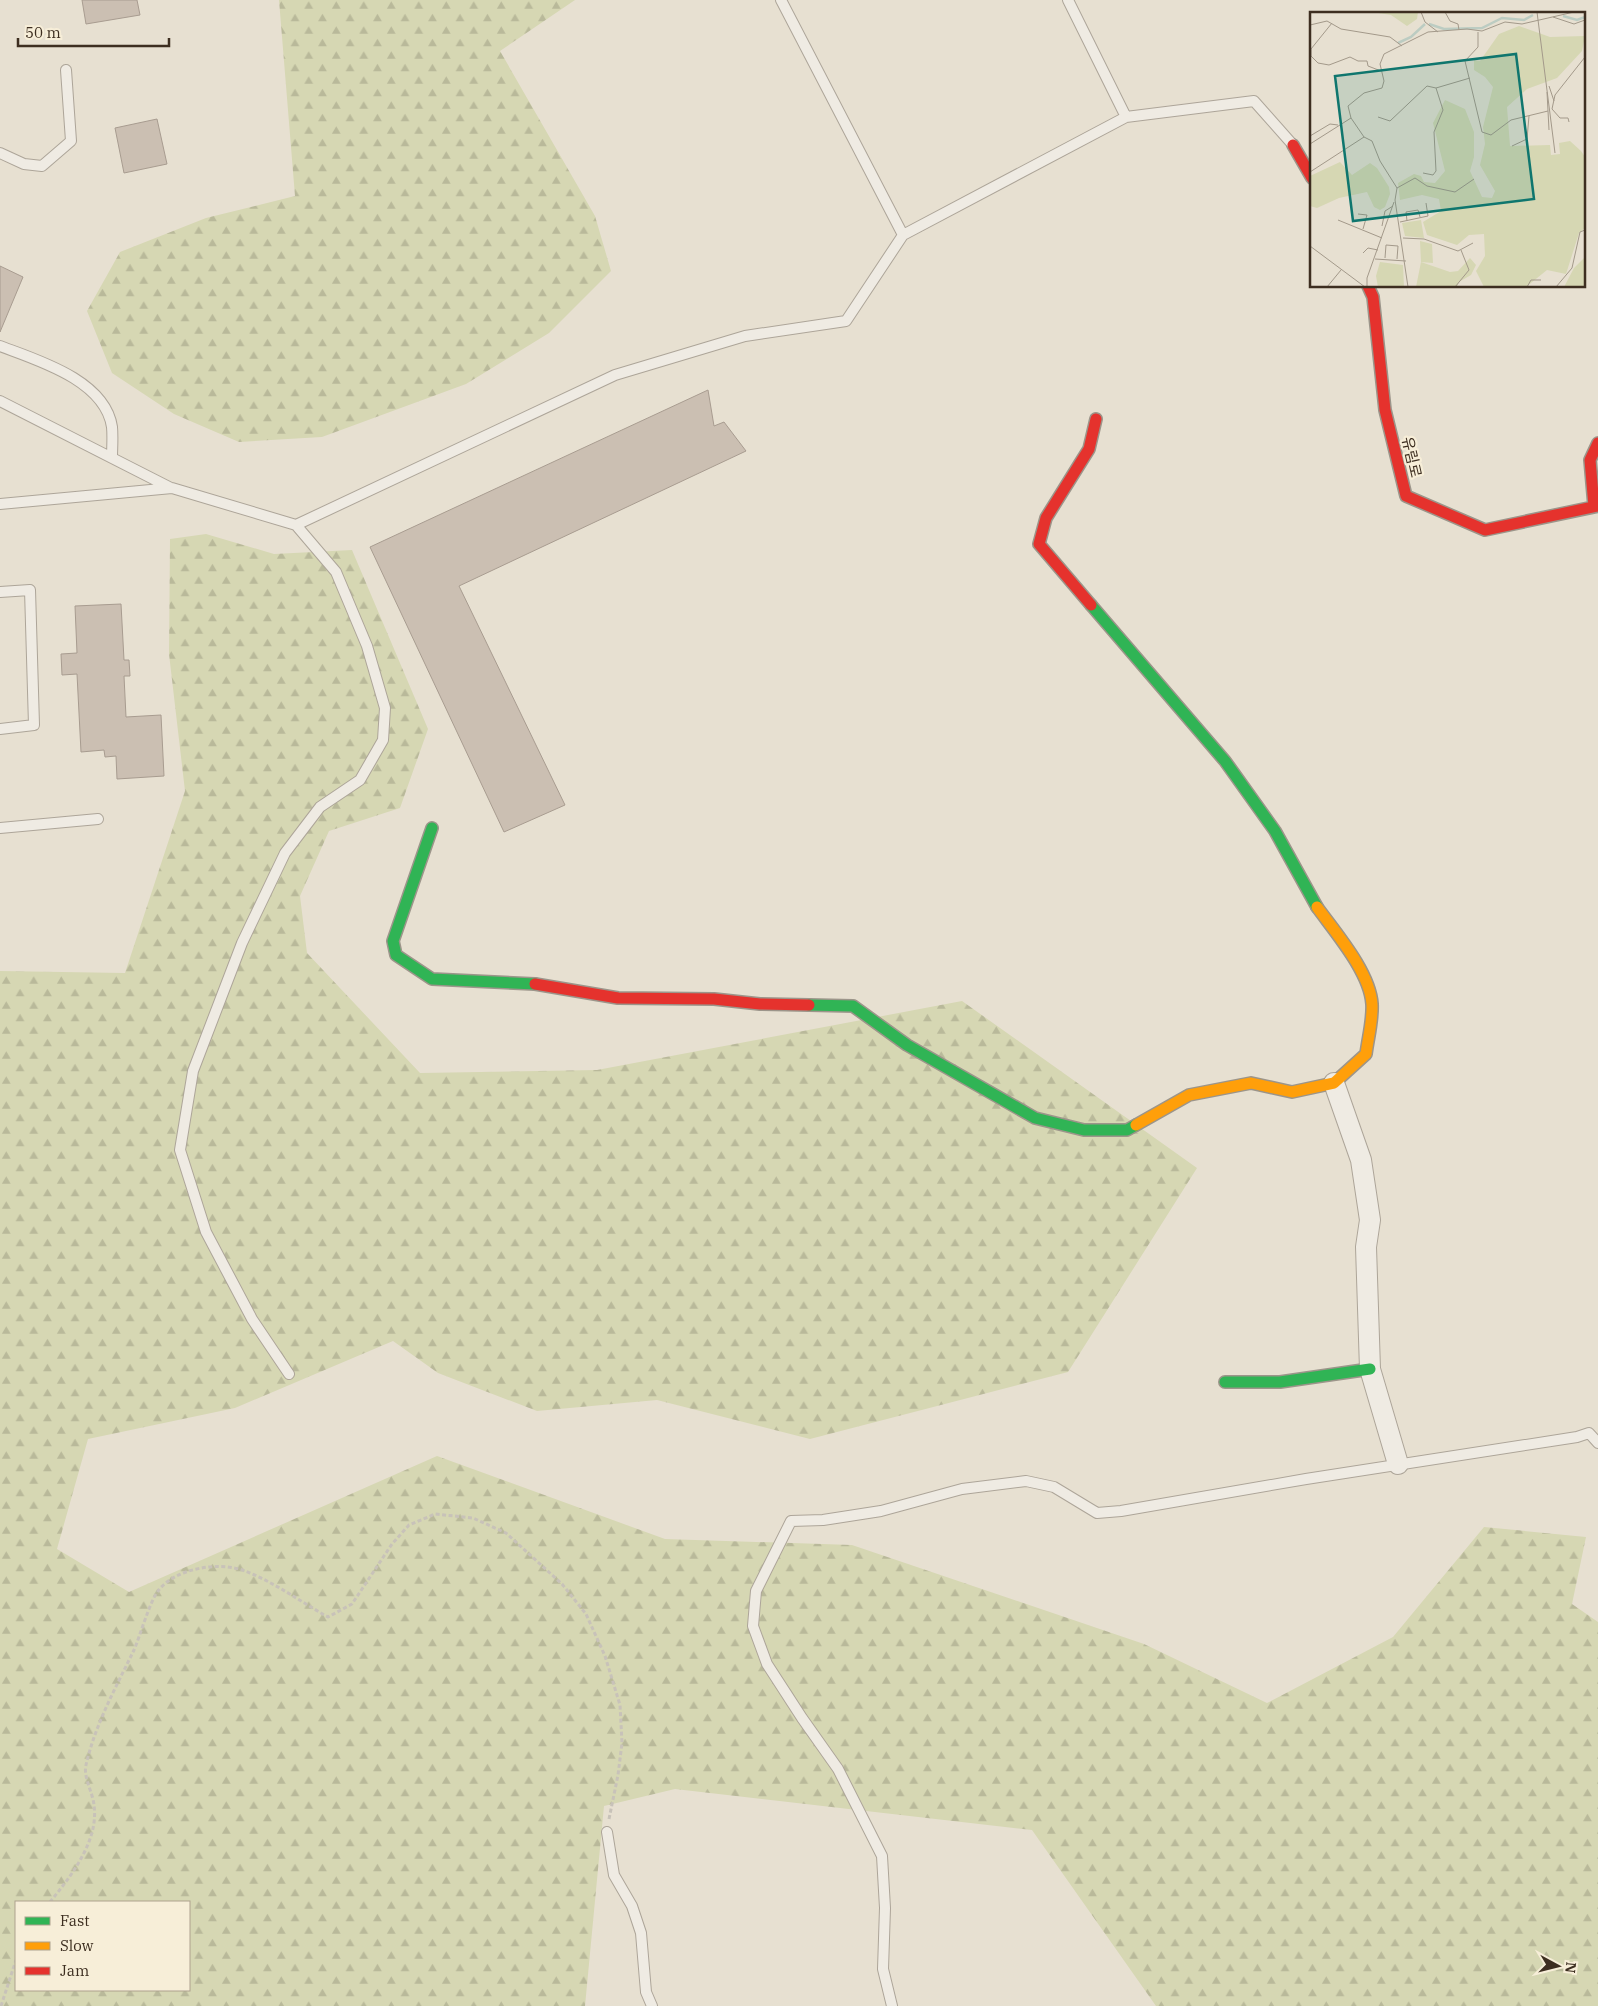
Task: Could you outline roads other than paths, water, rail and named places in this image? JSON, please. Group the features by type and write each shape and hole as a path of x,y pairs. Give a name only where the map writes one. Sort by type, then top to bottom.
{"street":[{"path":"1293,145 1310,175"},
{"name":"유림로","path":"1369,288 1373,297 1385,410 1406,496 1485,530 1596,506"},
{"path":"432,828 393,941 396,955 432,979 539,984 618,998 714,999 760,1004 853,1006 908,1045 1035,1118 1084,1130 1127,1130 1189,1095 1251,1083 1292,1092 1334,1083 1366,1054 1372,1004 1368,987 1352,956 1317,907 1275,831 1225,762 1039,544 1040,531 1047,514 1090,449 1096,419"},
{"path":"1596,506 1590,460 1598,442"},
{"path":"1334,1083 1361,1160 1370,1220 1366,1247 1370,1369 1398,1464"},
{"path":"1225,1382 1280,1382 1370,1369"}],"lane":[{"path":"781,0 903,235"},
{"path":"1068,0 1126,117"},
{"path":"0,153 24,164 42,166 71,141 66,70"},
{"path":"296,525 615,375 745,336 846,321 903,235 1126,117 1254,101 1293,145"},
{"path":"0,346 64,371 99,397 112,425 112,458"},
{"path":"0,401 172,488 296,525 336,572 367,646 385,708 383,740 360,780 320,807 285,853 242,943 193,1071 180,1150 206,1232 252,1319 289,1374"},
{"path":"0,504 172,488"},
{"path":"0,592 30,590 34,725 0,730"},
{"path":"0,828 98,819"},
{"path":"892,2006 883,1969 885,1908 882,1856 838,1769 802,1718 768,1664 752,1626 756,1591 791,1521 823,1520 881,1512 962,1489 1026,1481 1054,1487 1097,1513 1121,1511 1398,1464 1576,1437 1589,1433 1598,1443"},
{"path":"607,1832 614,1875 632,1906 641,1933 646,1992 652,2006"}]}
